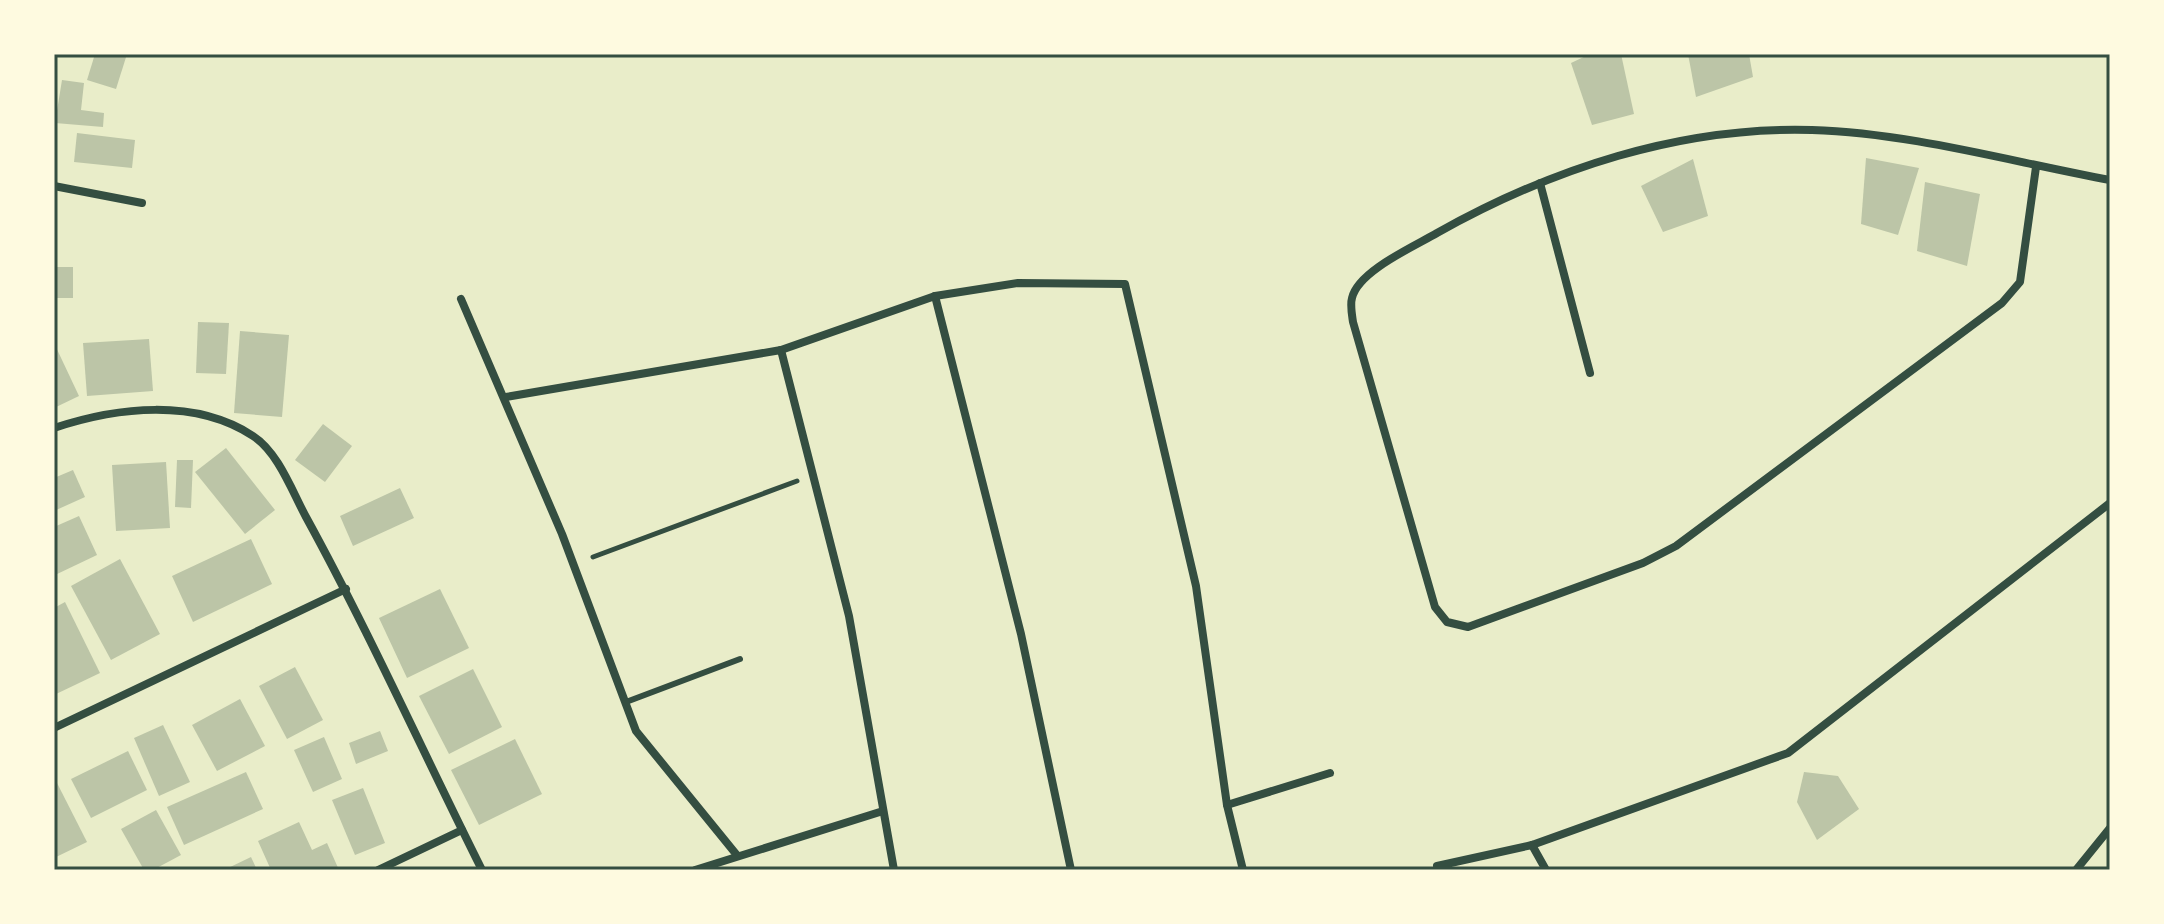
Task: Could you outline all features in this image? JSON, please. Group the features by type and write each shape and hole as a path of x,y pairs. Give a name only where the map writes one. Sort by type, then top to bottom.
{"street":[{"path":"2036,167 2020,282 2002,303 1676,546 1643,563 1468,627 1447,622 1435,607 1353,322 1352,296 1366,277 1389,261 1466,218 1540,183 1678,140 1743,130 1814,130 1884,137 2110,180"},
{"path":"1540,183 1590,373"},
{"path":"54,186 142,203"},
{"path":"506,397 781,350 935,296 1018,283 1125,284 1196,586 1227,805 1243,870"},
{"path":"935,296 1021,634 1071,870"},
{"path":"461,299 506,397 636,731 736,854"},
{"path":"781,350 849,616 894,870"},
{"path":"54,428 80,419 138,410 189,411 227,421 257,438 274,459 346,589 482,870"},
{"path":"1437,866 1532,845 1788,753 2110,503"},
{"path":"54,728 346,589"},
{"path":"1227,805 1330,773"},
{"path":"695,870 736,854 883,811"},
{"path":"2076,870 2110,828"},
{"path":"378,870 462,830"},
{"path":"1532,845 1546,870"}],"lane":[{"path":"626,702 740,659"}],"path":[{"path":"573,564 813,475"}],"building":[{"path":"95,54 127,54 116,89 87,80"},
{"path":"1590,54 1621,54 1634,114 1592,125 1571,63"},
{"path":"1688,54 1749,54 1753,77 1696,97"},
{"path":"62,80 84,83 81,110 104,113 103,127 55,123"},
{"path":"77,133 135,140 132,168 74,162"},
{"path":"1866,158 1919,168 1898,235 1861,224"},
{"path":"1693,159 1708,216 1663,232 1641,186"},
{"path":"1925,182 1980,194 1967,266 1917,251"},
{"path":"54,267 73,267 73,298 54,298"},
{"path":"198,322 229,323 226,374 196,373"},
{"path":"240,331 289,335 282,417 234,413"},
{"path":"149,339 153,391 87,396 83,343"},
{"path":"54,343 79,396 54,408"},
{"path":"323,424 352,446 325,482 295,460"},
{"path":"226,448 275,510 245,534 195,472"},
{"path":"177,460 193,460 191,508 175,507"},
{"path":"166,462 170,528 116,531 112,465"},
{"path":"73,470 85,497 54,511 54,478"},
{"path":"400,488 414,518 353,546 340,516"},
{"path":"79,516 97,555 55,575 54,527"},
{"path":"251,539 272,584 193,622 172,576"},
{"path":"120,559 160,634 111,660 71,586"},
{"path":"440,589 469,648 407,678 379,618"},
{"path":"65,602 100,673 54,695 54,608"},
{"path":"295,667 323,720 287,739 259,686"},
{"path":"473,669 502,727 449,754 419,696"},
{"path":"240,699 265,746 217,771 192,725"},
{"path":"163,725 190,782 159,796 134,738"},
{"path":"380,731 388,751 356,764 349,743"},
{"path":"324,737 342,779 313,792 294,750"},
{"path":"515,739 542,794 479,825 451,770"},
{"path":"128,751 147,790 91,818 71,779"},
{"path":"246,772 263,809 184,845 167,807"},
{"path":"1804,772 1838,776 1859,809 1817,840 1797,802"},
{"path":"54,782 87,842 54,858"},
{"path":"363,788 385,843 355,855 332,800"},
{"path":"156,810 181,855 153,870 144,870 121,829"},
{"path":"299,822 312,850 327,843 339,870 271,870 258,841"},
{"path":"251,857 257,870 224,870"}]}
